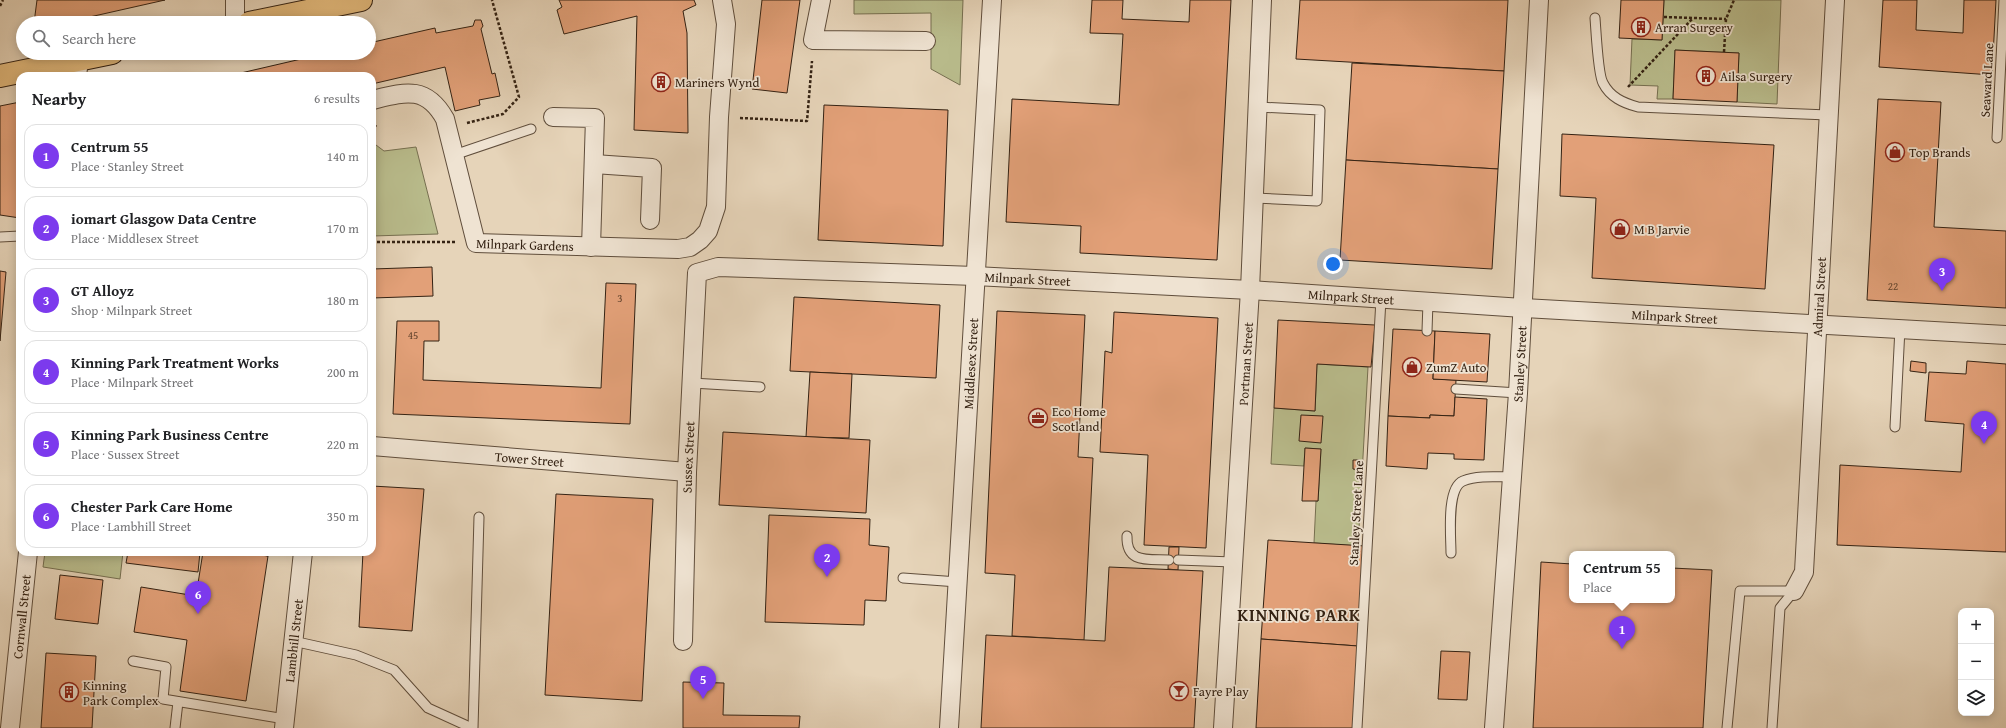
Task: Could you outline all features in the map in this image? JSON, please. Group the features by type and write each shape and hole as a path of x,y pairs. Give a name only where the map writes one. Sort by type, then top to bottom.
{"main road":[{"path":"283,16 361,0"},
{"path":"39,72 78,68 96,60"},
{"path":"0,76 16,74"}],"street":[{"path":"235,0 235,16"},
{"path":"718,117 726,24 722,0"},
{"path":"821,0 813,40 926,41"},
{"name":"Middlesex Street","path":"949,728 992,0"},
{"name":"Portman Street","path":"1223,728 1250,290 1262,0"},
{"name":"Stanley Street","path":"1494,728 1518,392 1539,0"},
{"name":"Admiral Street","path":"1794,590 1804,572 1835,0"},
{"name":"Milnpark Gardens","path":"376,99 396,94 420,95 432,100 440,110 445,119 476,243 678,249 690,246 708,231 716,207 718,117"},
{"path":"553,117 595,118 591,246"},
{"path":"594,164 652,168 650,220"},
{"name":"Milnpark Street","path":"697,273 718,267 975,276 1250,290 1523,308 1818,323 2006,335"},
{"name":"Sussex Street","path":"683,641 687,472 697,273"},
{"name":"Tower Street","path":"376,446 687,472"},
{"name":"Cornwall Street","path":"10,728 28,556"},
{"name":"Lambhill Street","path":"284,724 303,556"}],"lane":[{"name":"Seaward Lane","path":"1997,138 2004,0"},
{"path":"1595,18 1602,82 1612,96 1626,104 1638,107 1828,115"},
{"path":"1254,198 1317,201 1320,110 1258,107"},
{"path":"454,155 531,129"},
{"path":"0,237 16,236"},
{"name":"Stanley Street Lane","path":"1357,728 1381,299"},
{"path":"1427,331 1428,302"},
{"path":"1895,427 1900,328"},
{"path":"692,383 760,387"},
{"path":"1456,389 1518,392"},
{"path":"1451,553 1451,501 1458,484 1462,481 1475,478 1512,478"},
{"path":"293,641 356,655 394,670 428,708 473,728 478,517"},
{"path":"1127,536 1126,545 1134,557 1139,559 1169,560"},
{"path":"1178,560 1233,562"},
{"path":"903,578 958,582"},
{"path":"1726,728 1740,591 1794,590"},
{"path":"1772,728 1780,608 1794,590"},
{"path":"133,661 166,667 163,699 284,724"},
{"path":"175,728 178,702"}],"path":[{"path":"0,6 3,0"},
{"path":"447,127 503,114 520,97 492,0"},
{"path":"1724,52 1726,18 1734,0"},
{"path":"1664,17 1726,18"},
{"path":"1617,99 1693,18"},
{"path":"718,117 807,121 813,40"},
{"path":"376,242 476,243"}],"green space":[{"path":"854,0 963,0 960,85 931,69 931,13 854,14"},
{"path":"1664,0 1781,0 1777,104 1737,102 1739,53 1675,50 1673,99 1657,99 1658,86 1630,85 1632,39 1662,40"},
{"path":"376,145 384,151 416,147 438,234 376,236"},
{"path":"1317,364 1368,367 1358,546 1314,543 1321,449 1305,448 1304,466 1271,464 1274,408 1315,411"},
{"path":"44,556 123,556 120,579 43,567"}],"building":[{"path":"37,0 165,0 94,16 35,16"},
{"name":"Mariners Wynd","path":"559,0 694,0 696,5 683,11 687,33 688,133 634,130 637,16 564,34 557,10 562,7"},
{"path":"762,0 800,0 787,93 752,89"},
{"path":"1092,0 1123,0 1122,19 1189,22 1190,0 1231,0 1217,260 1080,253 1081,226 1006,222 1012,99 1119,105 1123,34 1090,33"},
{"path":"1300,0 1508,0 1504,71 1296,59"},
{"name":"Arran Surgery","path":"1621,0 1664,0 1662,40 1619,38"},
{"path":"1883,0 1917,0 1916,30 1963,33 1964,0 1996,0 1992,75 1879,67"},
{"path":"475,20 481,20 483,26 481,29 492,74 495,73 500,96 479,100 480,105 455,111 445,67 376,83 376,72 245,72 297,60 376,60 376,41 435,28 436,33 473,26"},
{"name":"Ailsa Surgery","path":"1675,50 1739,53 1737,102 1673,99"},
{"path":"1352,63 1504,71 1498,169 1346,160"},
{"path":"1878,99 1941,102 1934,227 2006,231 2006,308 1867,300"},
{"path":"16,103 16,217 0,215 0,106"},
{"path":"824,105 948,110 943,246 818,240"},
{"path":"1562,134 1774,145 1765,289 1592,278 1596,198 1560,196"},
{"path":"1346,160 1498,169 1492,269 1340,260"},
{"path":"432,267 433,296 376,298 376,269"},
{"path":"0,271 6,272 0,341"},
{"path":"606,283 636,284 630,424 393,414 397,321 439,321 439,341 424,341 423,380 601,388"},
{"path":"794,297 940,305 936,378 790,371"},
{"path":"997,311 1085,315 1078,457 1093,458 1084,640 1012,636 1015,575 985,573"},
{"path":"1114,312 1218,318 1206,548 1144,545 1148,455 1100,452 1105,351 1112,353"},
{"path":"1278,320 1375,325 1371,367 1317,364 1315,411 1274,408"},
{"name":"ZumZ Auto","path":"1393,329 1435,331 1433,379 1456,380 1454,416 1430,415 1430,418 1388,416"},
{"path":"1435,331 1490,334 1487,382 1433,379"},
{"path":"1911,361 1926,363 1926,373 1910,371"},
{"path":"1967,361 2006,364 2006,552 1837,545 1840,465 1961,472 1964,424 1925,421 1929,372 1966,374"},
{"path":"810,372 852,374 849,438 806,437"},
{"path":"1455,397 1487,399 1484,460 1454,459 1454,454 1428,453 1427,469 1386,466 1388,416 1430,418 1430,415 1454,416"},
{"path":"1301,415 1323,416 1321,443 1299,441"},
{"path":"723,432 870,440 866,513 719,505"},
{"path":"1305,448 1321,449 1318,501 1302,501"},
{"path":"1353,460 1360,460 1360,470 1353,469"},
{"path":"376,486 424,489 412,631 359,627 363,556 376,556"},
{"path":"556,494 653,499 642,701 545,695"},
{"path":"769,515 870,519 869,545 889,547 886,601 865,600 864,625 765,622"},
{"path":"1268,540 1365,546 1358,646 1261,639"},
{"path":"1169,547 1179,547 1178,570 1168,569"},
{"path":"127,556 200,556 198,572 126,563"},
{"path":"202,556 268,556 246,701 180,691 187,640 134,632 141,587 196,596"},
{"path":"1541,562 1569,564 1569,603 1675,603 1675,568 1712,570 1703,728 1533,728"},
{"path":"1109,567 1203,571 1194,728 981,728 986,635 1105,641"},
{"path":"60,575 103,580 98,624 55,619"},
{"path":"1261,639 1358,646 1353,728 1256,728"},
{"path":"1441,651 1470,652 1467,700 1438,699"},
{"name":"Kinning Park Complex","path":"46,653 96,656 92,728 41,728"},
{"path":"683,682 724,683 723,715 800,716 799,728 683,728"}],"place":[{"name":"Arran Surgery","path":"1641,27"},
{"name":"Ailsa Surgery","path":"1706,76"},
{"name":"Mariners Wynd","path":"661,82"},
{"name":"Top Brands","path":"1895,152"},
{"name":"M B Jarvie","path":"1620,229"},
{"name":"GT Alloyz","path":"1942,291"},
{"name":"ZumZ Auto","path":"1412,367"},
{"name":"Eco Home Scotland","path":"1038,418"},
{"name":"Kinning Park Treatment Works","path":"1984,444"},
{"name":"iomart Glasgow Data Centre","path":"827,577"},
{"name":"Chester Park Care Home","path":"198,614"},
{"name":"Centrum 55","path":"1622,649"},
{"name":"Fayre Play","path":"1179,691"},
{"name":"Kinning Park Complex","path":"69,692"},
{"name":"Kinning Park Business Centre","path":"703,699"}],"district":[{"name":"KINNING PARK","path":"1299,614"}]}
